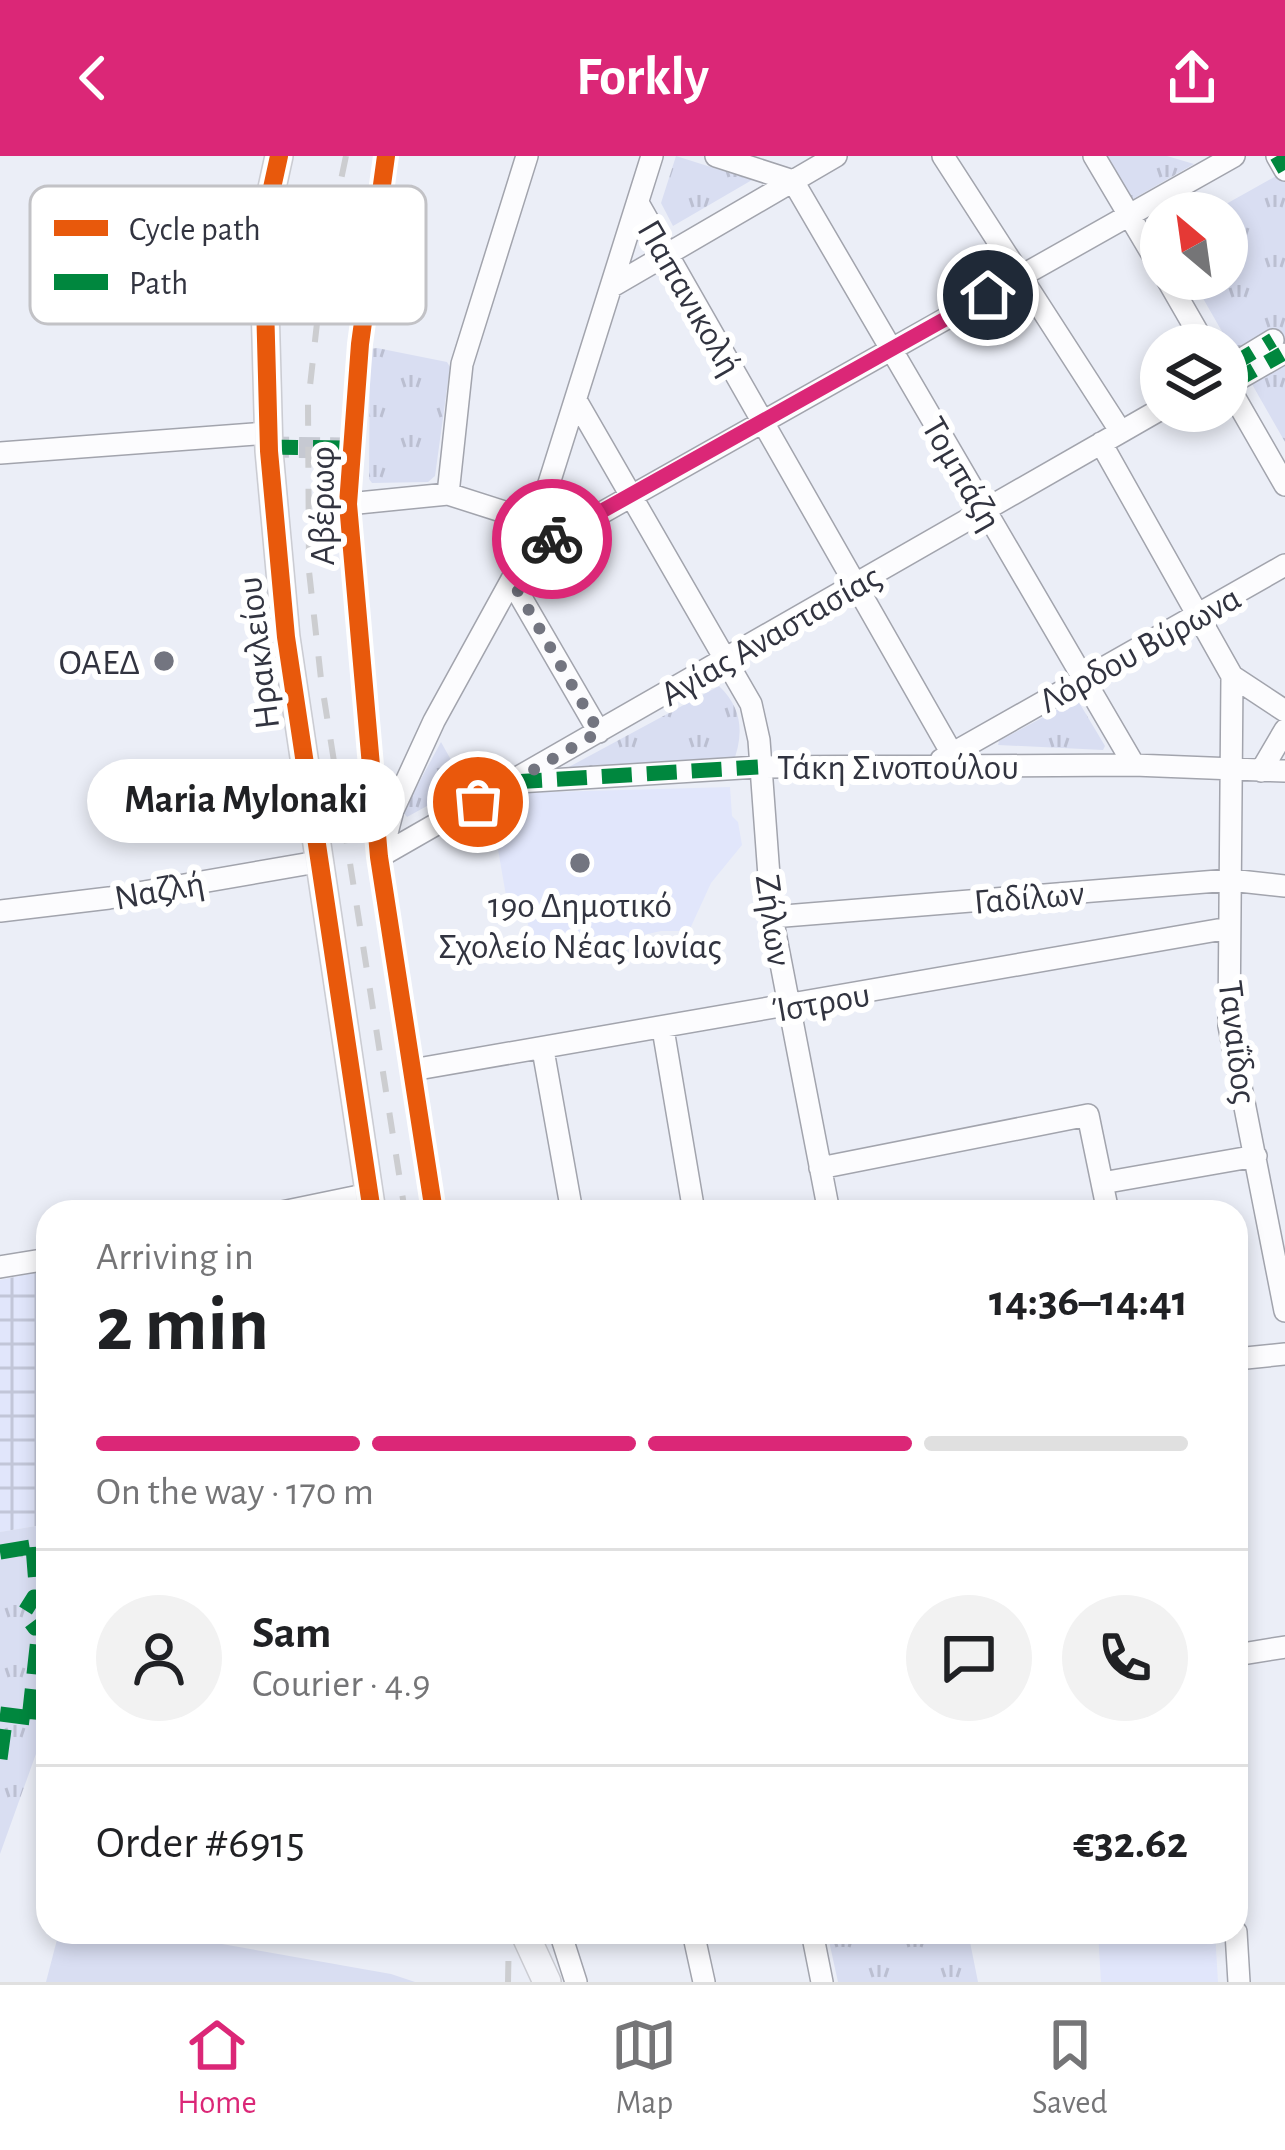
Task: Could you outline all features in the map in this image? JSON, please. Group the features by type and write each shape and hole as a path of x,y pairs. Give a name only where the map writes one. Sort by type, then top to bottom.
{"main road":[{"name":"Ηρακλείου","path":"272,186 279,156"},
{"name":"Ηρακλείου","path":"265,324 268,433 286,637 370,1200"},
{"path":"530,1944 547,1982"}],"street":[{"name":"Αβέρωφ","path":"382,186 386,156"},
{"path":"448,494 462,364 526,156"},
{"path":"432,1200 380,857 393,810 434,721 528,550 652,156"},
{"path":"716,156 793,181"},
{"path":"611,287 836,156"},
{"path":"943,156 1020,276 1111,438 1232,676 1285,710"},
{"path":"1094,156 1140,232"},
{"path":"528,550 566,533 1234,156"},
{"path":"1277,156 1285,170"},
{"name":"Τομπάζη","path":"793,181 1134,765"},
{"name":"Παπανικολή","path":"638,203 956,759"},
{"name":"Αβέρωφ","path":"363,324 348,504 380,857"},
{"path":"1248,359 1278,347 1248,369"},
{"name":"Ζήλων","path":"577,402 751,704 759,740 772,917 827,1200"},
{"name":"Αγίας Αναστασίας","path":"380,857 1140,421"},
{"path":"1248,421 1285,484"},
{"path":"0,452 268,433"},
{"path":"348,504 448,494 566,533"},
{"name":"Λόρδου Βύρωνα","path":"956,759 1083,679 1285,566"},
{"path":"512,581 599,732"},
{"name":"Ταναΐδος","path":"1232,676 1229,1026 1285,1311"},
{"path":"1262,771 1285,730"},
{"name":"Τάκη Σινοπούλου","path":"512,782 758,767 930,766 956,759 1285,771"},
{"name":"Ναζλή","path":"0,910 110,898 317,862"},
{"name":"Γαδίλων","path":"772,917 1230,880 1285,886"},
{"name":"Ίστρου","path":"412,1070 1229,928"},
{"path":"663,1029 692,1200"},
{"path":"543,1050 570,1200"},
{"path":"820,1168 1088,1115 1106,1200"},
{"path":"1102,1183 1256,1156"},
{"path":"0,1267 36,1261"},
{"path":"1248,1358 1285,1354"},
{"path":"1248,1653 1285,1647"},
{"path":"564,1944 576,1982"},
{"path":"696,1944 704,1982"},
{"path":"815,1944 823,1982"},
{"path":"1237,1944 1239,1982"}],"shaded area":[{"name":"19ο Δημοτικό Σχολείο Νέας Ιωνίας","path":"730,787 732,816 738,822 742,845 711,883 689,931 661,931 535,959 526,914 509,913 491,809 515,793"},
{"path":"36,1272 36,1526 0,1532 0,1280"},
{"path":"1099,1944 1216,1944 1218,1982 1101,1982"}],"green space":[{"path":"676,156 752,180 673,226 661,203"},
{"path":"1107,156 1167,156 1194,164 1140,192 1133,199"},
{"path":"1285,171 1285,442 1248,377 1248,324 1218,324 1204,300 1248,300 1248,192"},
{"path":"370,349 447,362 450,367 435,476 428,482 372,483 369,479"},
{"path":"719,686 735,708 740,732 725,780 560,786 554,775"},
{"path":"1077,699 1103,750 998,745 999,741"},
{"path":"441,742 465,785 407,817 403,812"},
{"path":"36,1526 36,1754 0,1854 0,1532"},
{"path":"56,1944 222,1944 415,1982 46,1982"},
{"path":"830,1944 970,1944 978,1982 838,1982"}],"tunnel":[{"path":"268,447 343,448"}],"railway":[{"path":"340,186 346,156"},
{"path":"317,324 308,404 309,571 321,679 403,1200"},
{"path":"508,1982 509,1944"}],"marked path":[{"path":"1277,156 1285,170"},
{"path":"1248,355 1273,340"},
{"path":"1248,374 1282,354"},
{"path":"268,447 343,448"},
{"path":"512,782 758,767"},
{"path":"0,1552 36,1546"},
{"path":"33,1547 36,1584"},
{"path":"36,1597 24,1613 36,1628"},
{"path":"29,1719 36,1656"},
{"path":"0,1714 36,1718"},
{"path":"0,1759 6,1715"}],"cycle path":[{"path":"272,186 279,156"},
{"path":"382,186 386,156"},
{"path":"266,324 269,451 286,637 370,1200"},
{"path":"363,324 348,504 379,857 432,1200"}],"way so far":[{"path":"478,802 599,732 512,581 528,550 552,539"}],"place":[{"name":"ΟΑΕΔ","path":"164,661"},
{"name":"Maria Mylonaki","path":"478,802"},
{"name":"19ο Δημοτικό Σχολείο Νέας Ιωνίας","path":"580,863"}],"route":[{"path":"552,539 988,295"}]}
